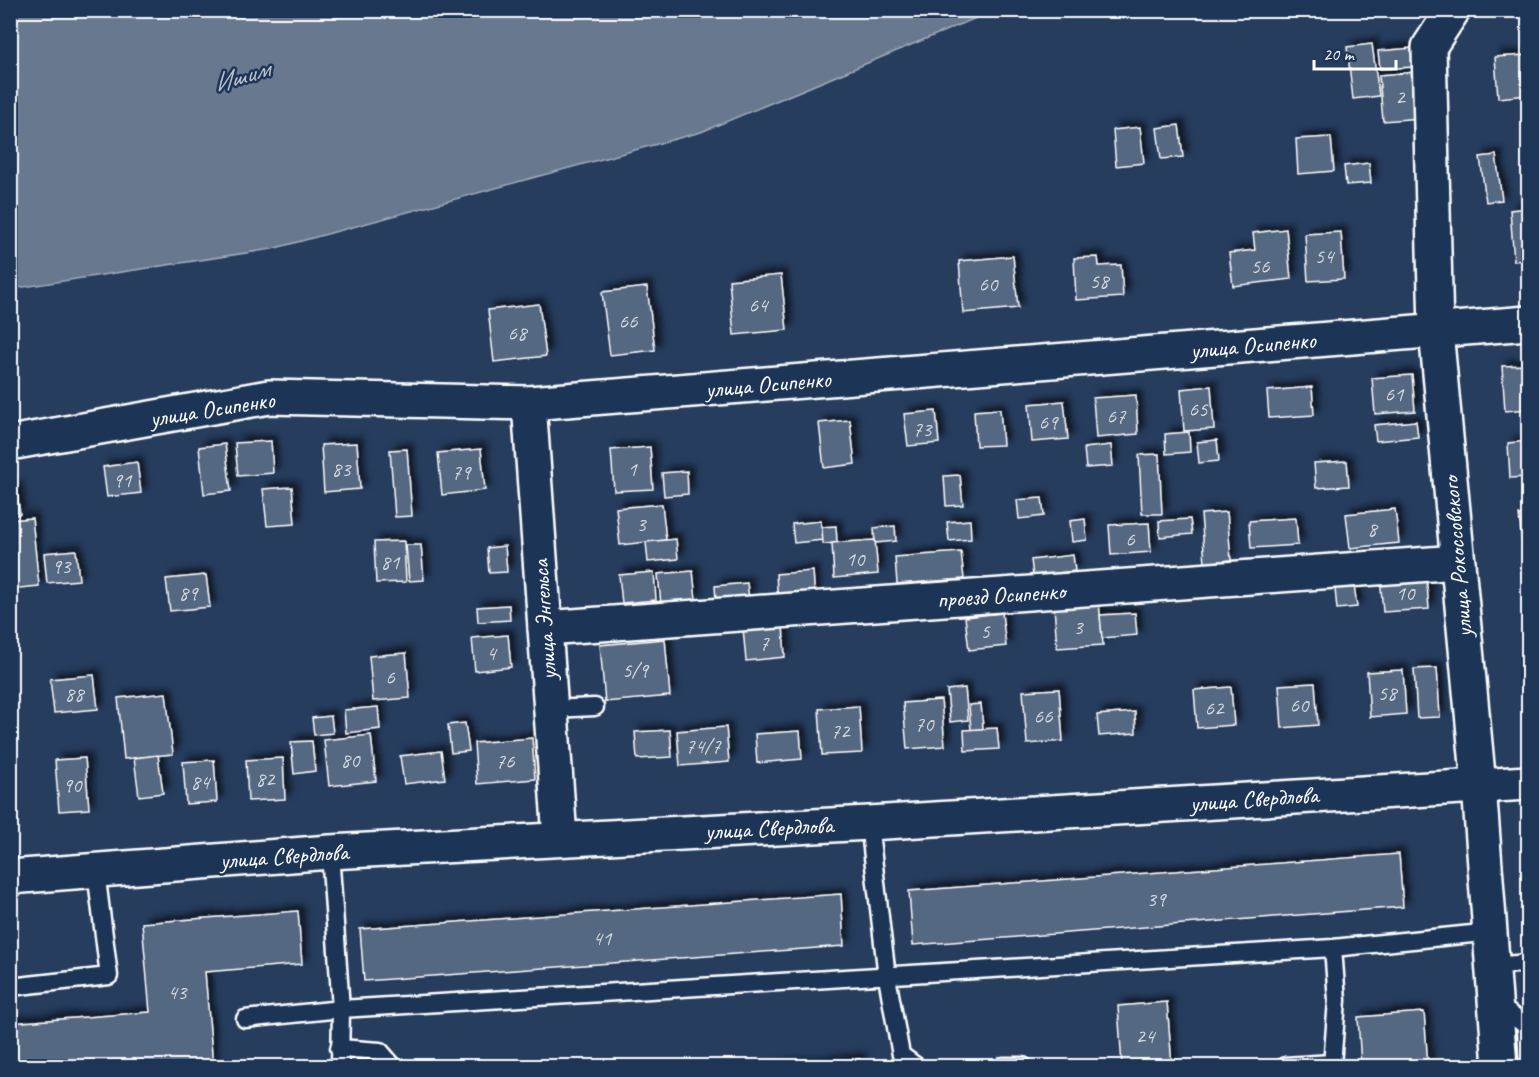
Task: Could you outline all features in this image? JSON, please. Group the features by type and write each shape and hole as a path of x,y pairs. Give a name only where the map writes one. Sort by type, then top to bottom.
{"street":[{"name":"улица Рокоссовского","path":"1453,10 1429,47 1436,331 1492,932 1500,1066"},
{"name":"улица Осипенко","path":"10,443 269,397 529,403 1528,323"},
{"name":"улица Энгельса","path":"529,403 560,838"},
{"name":"проезд Осипенко","path":"545,628 1458,562"},
{"name":"улица Свердлова","path":"10,878 330,852 868,823 1528,783"}],"lane":[{"path":"551,709 595,707"},
{"path":"868,823 887,977 901,1055 916,1066"},
{"path":"330,852 341,1009 340,1066"},
{"path":"10,987 109,976 96,871"},
{"path":"245,1019 341,1009 1333,948 1492,932"},
{"path":"1285,1066 1332,1065 1337,1000 1333,948"},
{"path":"1493,966 1528,963"},
{"path":"1496,1003 1526,1026 1528,1066"},
{"path":"339,1048 380,1051 393,1066"},
{"path":"1003,1066 1023,1066"}],"water":[{"name":"Ишим","path":"11,10 993,11 701,132 272,249 11,289"}],"building":[{"path":"1372,44 1379,96 1353,99 1347,47"},
{"path":"1413,48 1414,67 1380,69 1378,51"},
{"path":"1528,55 1528,95 1498,98 1495,57"},
{"path":"1417,72 1421,118 1383,121 1379,75"},
{"path":"1179,125 1183,157 1161,159 1157,128"},
{"path":"1140,127 1144,163 1116,166 1113,130"},
{"path":"1331,137 1334,171 1298,174 1296,139"},
{"path":"1496,155 1502,200 1486,202 1480,157"},
{"path":"1369,163 1371,183 1346,185 1344,166"},
{"path":"1528,208 1528,260 1514,261 1510,210"},
{"path":"1286,229 1291,279 1233,286 1229,253 1255,250 1253,233"},
{"path":"1341,232 1344,279 1308,281 1305,234"},
{"path":"1013,256 1018,308 963,313 959,261"},
{"path":"1098,257 1099,266 1121,265 1123,297 1076,300 1074,258"},
{"path":"781,275 787,330 734,335 729,280"},
{"path":"647,287 655,350 610,355 602,292"},
{"path":"539,304 546,356 494,362 488,310"},
{"path":"1528,365 1528,409 1505,411 1502,366"},
{"path":"1412,375 1415,411 1375,414 1372,378"},
{"path":"1211,386 1214,429 1184,431 1181,389"},
{"path":"1312,387 1314,415 1269,418 1267,391"},
{"path":"1136,395 1138,434 1096,438 1093,398"},
{"path":"1064,401 1068,439 1032,442 1029,404"},
{"path":"1000,409 1003,445 976,446 974,411"},
{"path":"936,411 939,443 908,446 904,414"},
{"path":"850,420 855,464 824,468 819,423"},
{"path":"1416,421 1418,437 1376,441 1374,425"},
{"path":"1189,432 1190,452 1166,454 1165,434"},
{"path":"1217,440 1219,461 1199,463 1197,442"},
{"path":"271,441 273,473 238,476 235,443"},
{"path":"1528,441 1528,477 1510,478 1508,443"},
{"path":"357,443 360,489 324,492 321,445"},
{"path":"225,444 231,491 204,494 199,447"},
{"path":"1111,445 1113,466 1086,468 1084,448"},
{"path":"650,447 653,489 614,491 611,450"},
{"path":"407,449 412,516 395,517 390,450"},
{"path":"481,449 485,490 442,495 438,453"},
{"path":"1159,454 1162,514 1142,514 1139,455"},
{"path":"1347,461 1349,486 1316,488 1314,463"},
{"path":"137,462 141,493 107,497 103,467"},
{"path":"687,471 688,494 664,496 662,473"},
{"path":"960,475 963,505 946,506 944,476"},
{"path":"10,487 16,487 20,514 10,516"},
{"path":"292,487 295,524 267,526 263,489"},
{"path":"1042,498 1044,516 1019,519 1017,500"},
{"path":"662,504 666,540 620,545 616,508"},
{"path":"1395,509 1399,543 1350,548 1346,514"},
{"path":"1227,512 1231,560 1205,563 1201,514"},
{"path":"1528,514 1528,572 1525,573 1519,515"},
{"path":"32,518 39,586 10,589 10,520"},
{"path":"1296,518 1298,545 1251,548 1249,521"},
{"path":"1085,519 1087,540 1072,542 1070,521"},
{"path":"1190,519 1192,534 1160,537 1159,521"},
{"path":"970,520 971,539 949,541 947,522"},
{"path":"821,521 823,540 794,543 792,524"},
{"path":"1149,523 1151,552 1111,555 1109,525"},
{"path":"836,526 837,543 823,544 822,527"},
{"path":"895,526 896,541 875,543 874,528"},
{"path":"676,539 678,559 648,562 646,542"},
{"path":"875,540 878,574 834,578 832,543"},
{"path":"404,541 406,582 376,583 374,542"},
{"path":"406,545 421,545 424,580 409,581"},
{"path":"505,546 507,572 489,573 487,548"},
{"path":"76,550 79,580 47,583 44,553"},
{"path":"961,552 964,579 897,584 895,557"},
{"path":"1073,555 1075,571 1033,576 1031,560"},
{"path":"693,571 696,600 661,604 658,574"},
{"path":"813,571 815,600 778,604 776,574"},
{"path":"654,572 656,600 622,603 619,575"},
{"path":"1426,574 1429,609 1383,612 1380,577"},
{"path":"206,575 210,607 170,611 166,579"},
{"path":"1353,577 1357,607 1337,609 1334,579"},
{"path":"747,583 749,599 716,601 715,586"},
{"path":"1099,603 1103,645 1057,648 1054,606"},
{"path":"509,605 510,620 478,622 477,607"},
{"path":"1002,613 1006,646 969,650 965,617"},
{"path":"1135,613 1137,635 1102,638 1100,615"},
{"path":"783,625 785,657 746,661 743,628"},
{"path":"508,635 511,667 475,671 472,638"},
{"path":"665,639 670,696 605,702 600,645"},
{"path":"406,653 410,698 373,701 369,656"},
{"path":"1437,668 1440,717 1417,718 1414,669"},
{"path":"1403,670 1406,714 1370,717 1367,672"},
{"path":"94,675 98,709 54,713 50,679"},
{"path":"1315,683 1318,725 1282,728 1279,685"},
{"path":"1231,687 1234,725 1197,728 1194,690"},
{"path":"965,688 968,720 950,722 947,690"},
{"path":"1059,689 1063,741 1027,744 1023,691"},
{"path":"166,693 173,754 124,759 118,698"},
{"path":"941,700 945,746 907,749 903,703"},
{"path":"981,704 983,729 971,730 969,705"},
{"path":"859,706 862,753 822,755 819,709"},
{"path":"378,707 380,729 346,733 344,710"},
{"path":"1135,712 1136,733 1099,736 1097,715"},
{"path":"331,716 333,733 314,735 312,718"},
{"path":"465,723 469,751 451,753 448,725"},
{"path":"726,727 729,762 680,766 677,731"},
{"path":"997,728 999,749 965,751 964,730"},
{"path":"670,730 672,757 637,759 635,732"},
{"path":"800,731 802,759 757,763 755,734"},
{"path":"371,735 376,781 329,786 324,740"},
{"path":"532,738 535,779 477,784 474,743"},
{"path":"312,741 315,771 294,774 291,742"},
{"path":"441,751 445,779 404,784 400,756"},
{"path":"158,755 163,793 139,796 134,758"},
{"path":"85,758 89,809 59,811 55,760"},
{"path":"283,758 285,799 248,801 246,760"},
{"path":"214,760 217,802 186,804 183,762"},
{"path":"1399,854 1403,907 913,945 909,891"},
{"path":"841,894 844,946 364,981 360,929"},
{"path":"298,911 302,964 205,972 213,1066 10,1066 10,1023 150,1012 142,923"},
{"path":"1167,1002 1172,1066 1122,1066 1118,1006"},
{"path":"1424,1012 1428,1066 1361,1066 1358,1017"},
{"path":"860,1059 861,1066 772,1066"}]}
